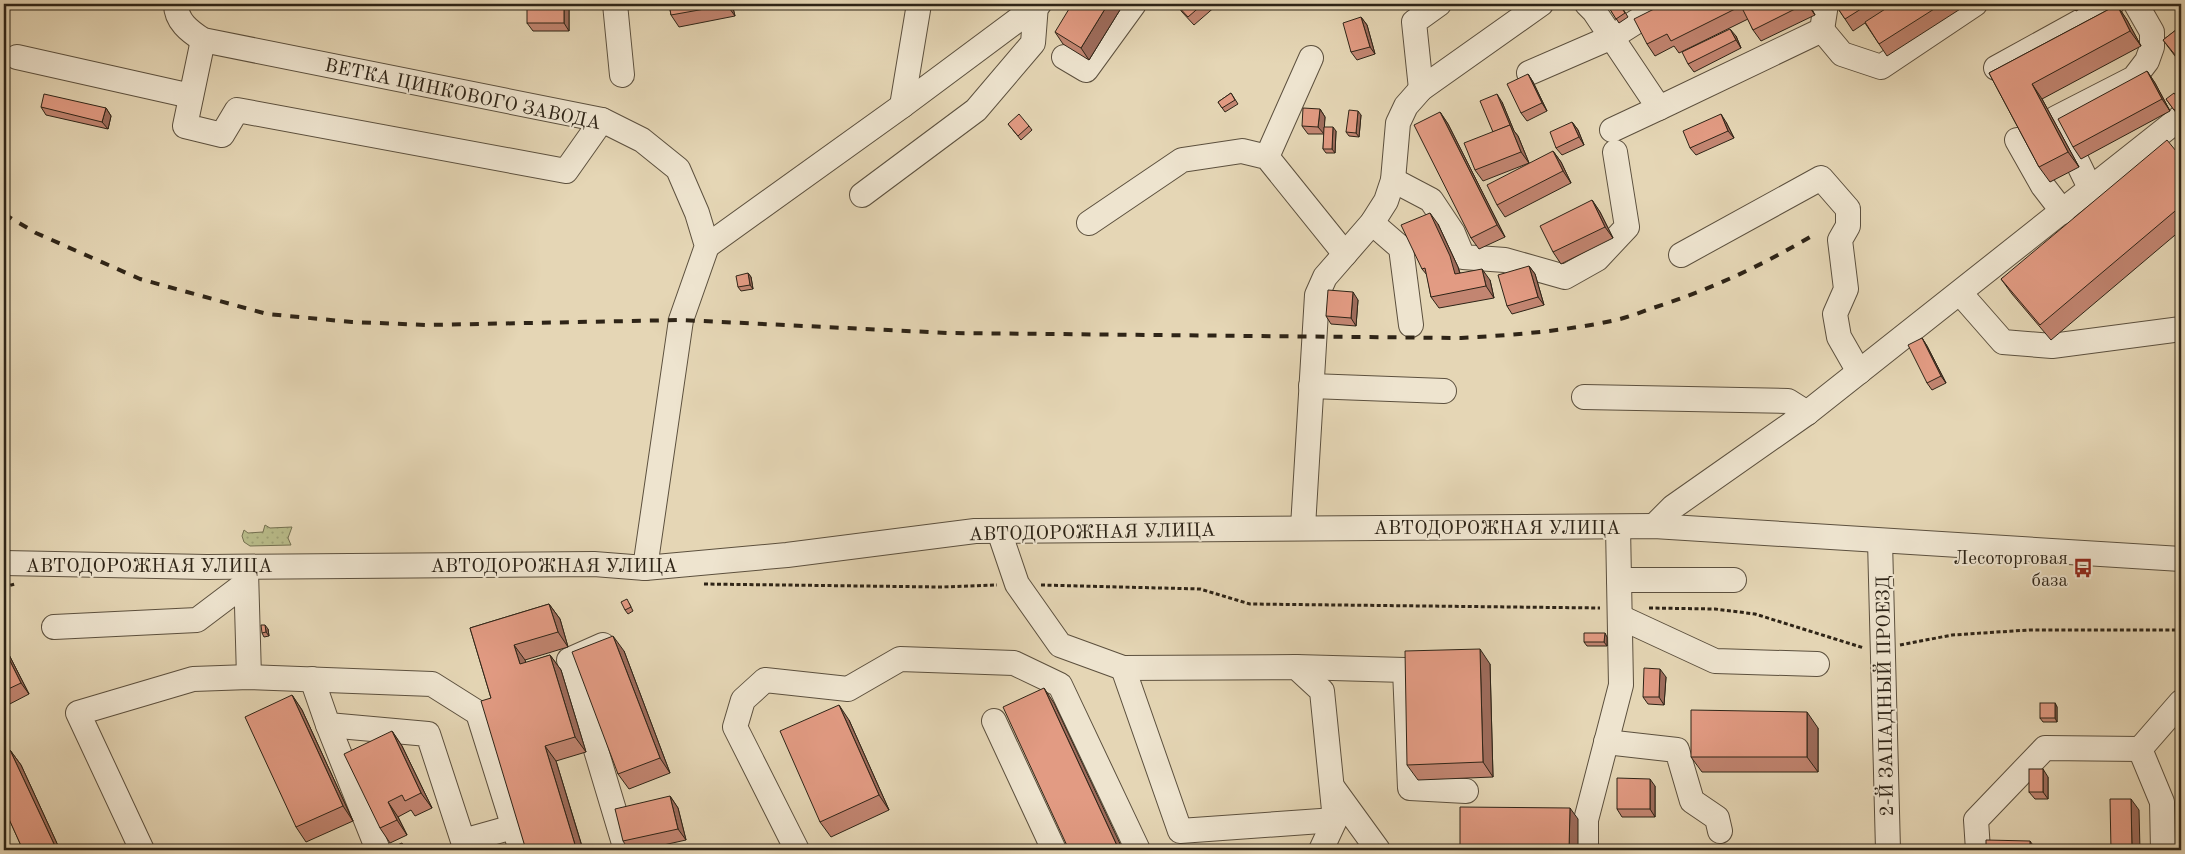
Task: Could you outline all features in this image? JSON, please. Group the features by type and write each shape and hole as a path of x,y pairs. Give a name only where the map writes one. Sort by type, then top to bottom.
{"street":[{"name":"ВЕТКА ЦИНКОВОГО ЗАВОДА","path":"176,4 176,11 185,28 203,40 602,120 642,140 678,169 698,213 707,246"},
{"path":"615,4 622,75"},
{"path":"902,106 919,4"},
{"path":"645,568 681,320 707,246 902,106 1037,4"},
{"path":"862,195 976,110 1033,43 1037,4"},
{"path":"1064,58 1086,70 1134,4"},
{"path":"1421,89 1414,22 1440,4"},
{"path":"1303,528 1317,296 1325,277 1372,223 1386,201 1393,180 1398,123 1406,106 1421,89 1541,4"},
{"path":"1586,4 1594,11 1659,108"},
{"path":"1529,73 1612,37 1664,4"},
{"path":"1826,4 1822,30 1842,54 1881,67 1975,4"},
{"path":"1996,68 2112,4"},
{"path":"2091,190 2056,118 2134,78 2146,61 2152,47 2152,32 2136,4"},
{"path":"1393,180 1431,200 1452,233 1463,257 1505,260 1565,277 1597,259 1627,227 1613,141 1659,108 1822,30"},
{"path":"203,40 185,126 222,135 237,110 566,171 602,120"},
{"path":"18,58 191,96"},
{"path":"1267,157 1311,58"},
{"path":"1654,526 1673,507 1807,413 2181,117"},
{"path":"2017,140 2042,186 2063,212"},
{"path":"1089,223 1182,160 1242,151 1267,157 1345,254"},
{"path":"1681,255 1821,178 1848,208 1848,226 1840,240 1846,289 1835,314 1840,337 1859,372"},
{"path":"1372,223 1401,248 1411,325"},
{"path":"1960,293 2003,342 2052,346 2181,329"},
{"path":"1311,386 1444,391"},
{"path":"1584,396 1788,401 1807,413"},
{"name":"АВТОДОРОЖНАЯ УЛИЦА","path":"4,564 246,575 594,564 645,568 787,556 975,531 1654,526 1880,542 2181,559"},
{"path":"1586,850 1586,820 1621,684 1618,527"},
{"path":"999,531 1017,584 1060,646 1123,668 1296,667 1405,670 1410,788 1466,792"},
{"name":"2-Й ЗАПАДНЫЙ ПРОЕЗД","path":"1880,542 1888,850"},
{"path":"54,627 197,620 246,575"},
{"path":"246,575 249,677"},
{"path":"1619,580 1734,580"},
{"path":"1620,613 1715,660 1817,664"},
{"path":"612,642 569,660 626,850"},
{"path":"797,850 735,728 743,700 765,680 848,689 900,659 1014,663 1060,685 1138,850"},
{"path":"1296,667 1322,691 1335,820 1321,850"},
{"path":"1123,668 1180,831 1335,820"},
{"path":"142,850 78,713 193,680 249,677 432,684 478,713 520,850"},
{"path":"312,679 328,725 378,850"},
{"path":"2140,750 2181,702"},
{"path":"994,721 1054,850"},
{"path":"328,725 428,734 463,841 513,827"},
{"path":"1606,742 1677,750 1692,801 1716,818 1720,831"},
{"path":"1978,850 1976,820 2045,748 2140,750"},
{"path":"2140,750 2162,802 2163,850"},
{"path":"1332,786 1378,850"}],"path":[{"path":"4,587 16,584"},
{"path":"698,584 942,586 1017,584 1200,589 1250,604 1620,613 1715,609 1755,614 1861,648 1883,648 1952,635 2029,630 2181,630"}],"green space":[{"path":"265,525 270,528 292,527 288,538 291,545 250,546 244,542 242,536 244,530 248,533 263,532"}],"building":[{"path":"527,4 564,4 564,23 527,23"},
{"path":"669,4 727,4 727,5 671,15"},
{"path":"1072,4 1108,4 1081,48 1055,32"},
{"path":"1176,4 1203,4 1188,17"},
{"path":"1619,4 1625,13 1616,19 1608,6"},
{"path":"1664,4 1805,4 1753,30 1741,6 1671,41 1667,34 1647,44 1634,19"},
{"path":"1835,4 1869,4 1845,19"},
{"path":"1893,4 1942,4 1879,44 1865,22"},
{"path":"2117,5 2130,31 2032,84 2068,152 2039,167 1989,73"},
{"path":"1361,17 1370,47 1351,52 1343,23"},
{"path":"2181,26 2181,60 2180,61 2163,40"},
{"path":"1730,29 1736,40 1688,64 1682,52"},
{"path":"2147,71 2162,99 2073,147 2058,119"},
{"path":"1528,74 1542,103 1521,113 1507,84"},
{"path":"1231,93 1235,100 1222,108 1218,102"},
{"path":"2174,93 2181,102 2181,105 2174,110 2166,99"},
{"path":"44,94 106,108 102,122 41,107"},
{"path":"1497,94 1510,125 1493,132 1480,101"},
{"path":"1303,108 1320,109 1318,127 1302,126"},
{"path":"1349,110 1358,111 1356,133 1346,132"},
{"path":"1440,112 1497,225 1471,238 1414,125"},
{"path":"1019,114 1029,126 1018,136 1008,124"},
{"path":"1721,114 1728,131 1690,148 1683,131"},
{"path":"1572,122 1579,137 1556,148 1550,132"},
{"path":"1510,125 1521,152 1475,170 1464,143"},
{"path":"1324,127 1333,127 1332,149 1323,149"},
{"path":"2167,140 2181,157 2181,206 2040,325 2001,279"},
{"path":"1553,151 1563,171 1497,205 1487,185"},
{"path":"1592,200 1605,227 1553,252 1540,226"},
{"path":"1430,213 1450,256 1455,274 1482,269 1486,286 1431,297 1425,268 1422,269 1401,225"},
{"path":"1529,266 1538,297 1507,306 1498,275"},
{"path":"748,273 750,285 738,287 736,276"},
{"path":"1328,290 1353,292 1351,318 1326,316"},
{"path":"1922,338 1941,376 1927,383 1908,345"},
{"path":"627,599 631,607 625,610 621,602"},
{"path":"549,604 558,632 514,645 520,664 550,655 575,737 545,746 576,848 586,845 587,850 526,850 481,701 491,698 470,628"},
{"path":"261,625 265,625 266,632 262,633"},
{"path":"1584,633 1605,633 1604,642 1584,642"},
{"path":"613,636 660,758 618,774 572,652"},
{"path":"4,649 21,683 4,691"},
{"path":"1480,649 1483,762 1407,765 1405,651"},
{"path":"1644,668 1660,669 1659,697 1643,697"},
{"path":"1044,688 1119,850 1069,850 1003,707"},
{"path":"292,695 343,806 296,827 245,717"},
{"path":"2040,703 2055,703 2055,718 2040,718"},
{"path":"839,705 879,795 820,822 780,731"},
{"path":"1691,710 1807,712 1807,757 1691,757"},
{"path":"392,731 421,793 405,801 402,795 388,802 397,820 380,828 344,754"},
{"path":"10,750 54,844 39,850 23,850 4,808 4,753"},
{"path":"2029,769 2043,769 2043,792 2029,792"},
{"path":"1617,778 1650,779 1650,809 1617,809"},
{"path":"670,796 678,829 623,841 615,809"},
{"path":"2110,799 2131,799 2132,850 2111,850"},
{"path":"1460,807 1570,808 1569,850 1460,850"},
{"path":"1986,840 2030,841 2030,850 1986,850"},
{"path":"402,843 406,850 386,850"},
{"path":"468,845 471,850 457,850"},
{"path":"1592,848 1822,849 1822,850 1592,850"}],"railway":[{"path":"4,214 36,233 140,279 267,314 352,322 427,325 681,320 949,333 1461,338 1539,332 1616,320 1677,300 1738,275 1815,234"}],"place":[{"name":"Лесоторговая база","path":"2083,568"}]}
